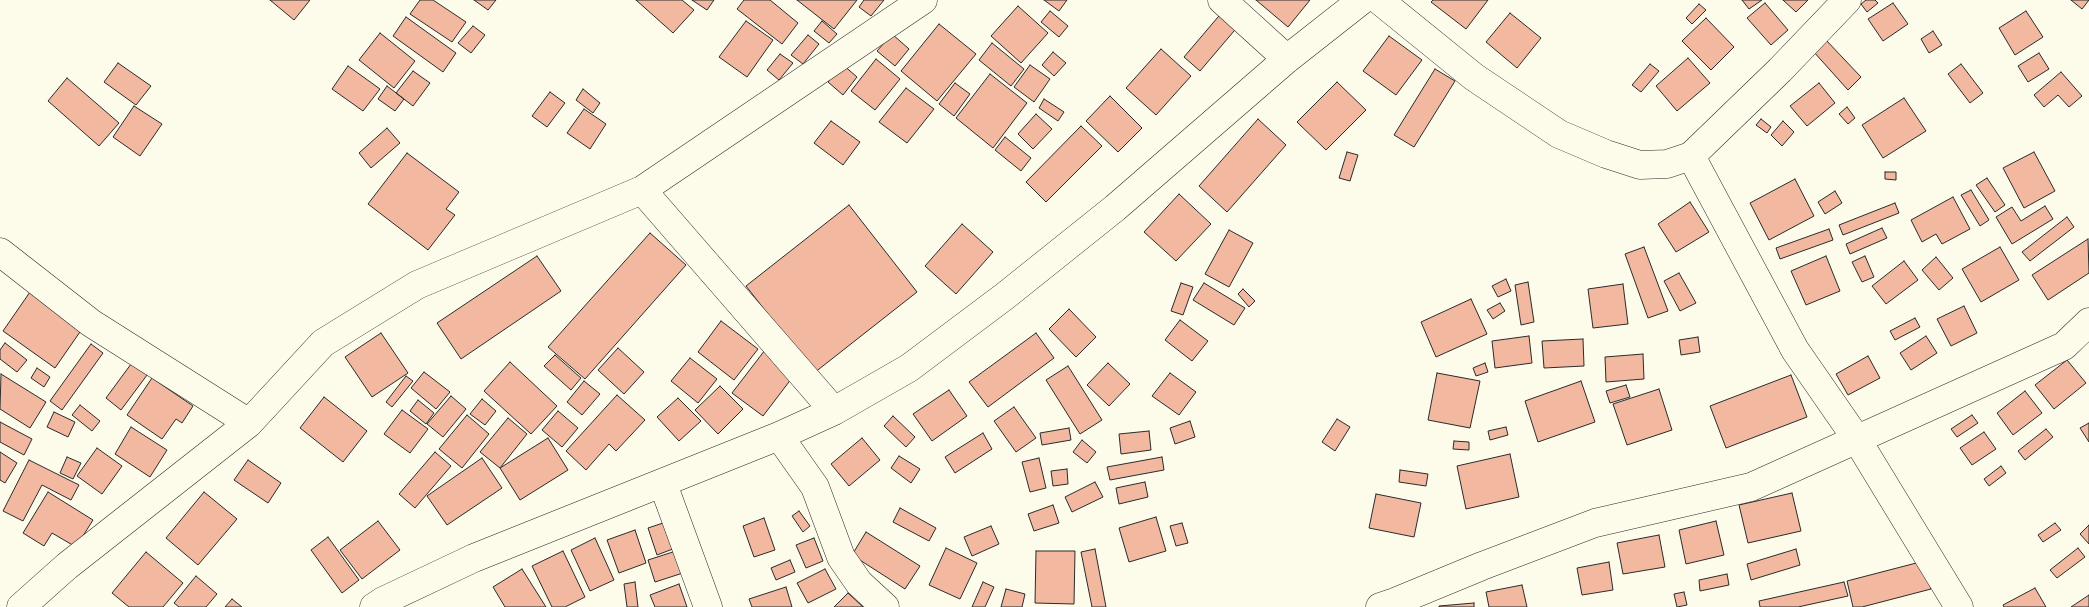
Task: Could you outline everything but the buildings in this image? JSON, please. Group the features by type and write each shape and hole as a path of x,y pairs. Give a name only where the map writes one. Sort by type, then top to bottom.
{"street":[{"path":"21,607 67,566 249,423 323,343 417,285 642,190 923,0"},
{"path":"1222,0 1287,58"},
{"path":"374,607 474,558 779,436 834,411 909,368 1005,296 1115,208 1287,58 1362,0"},
{"path":"1379,0 1474,77 1558,134 1606,154 1640,165 1666,164 1691,156 1780,70 1847,0"},
{"path":"1691,156 1795,350 1856,438 1959,607"},
{"path":"642,190 834,411"},
{"path":"0,252 91,323 249,423"},
{"path":"1380,607 1595,523 1751,487 1856,438 2064,346 2089,322"},
{"path":"779,436 815,487 841,558 859,584 885,607"},
{"path":"663,484 708,607"}]}
